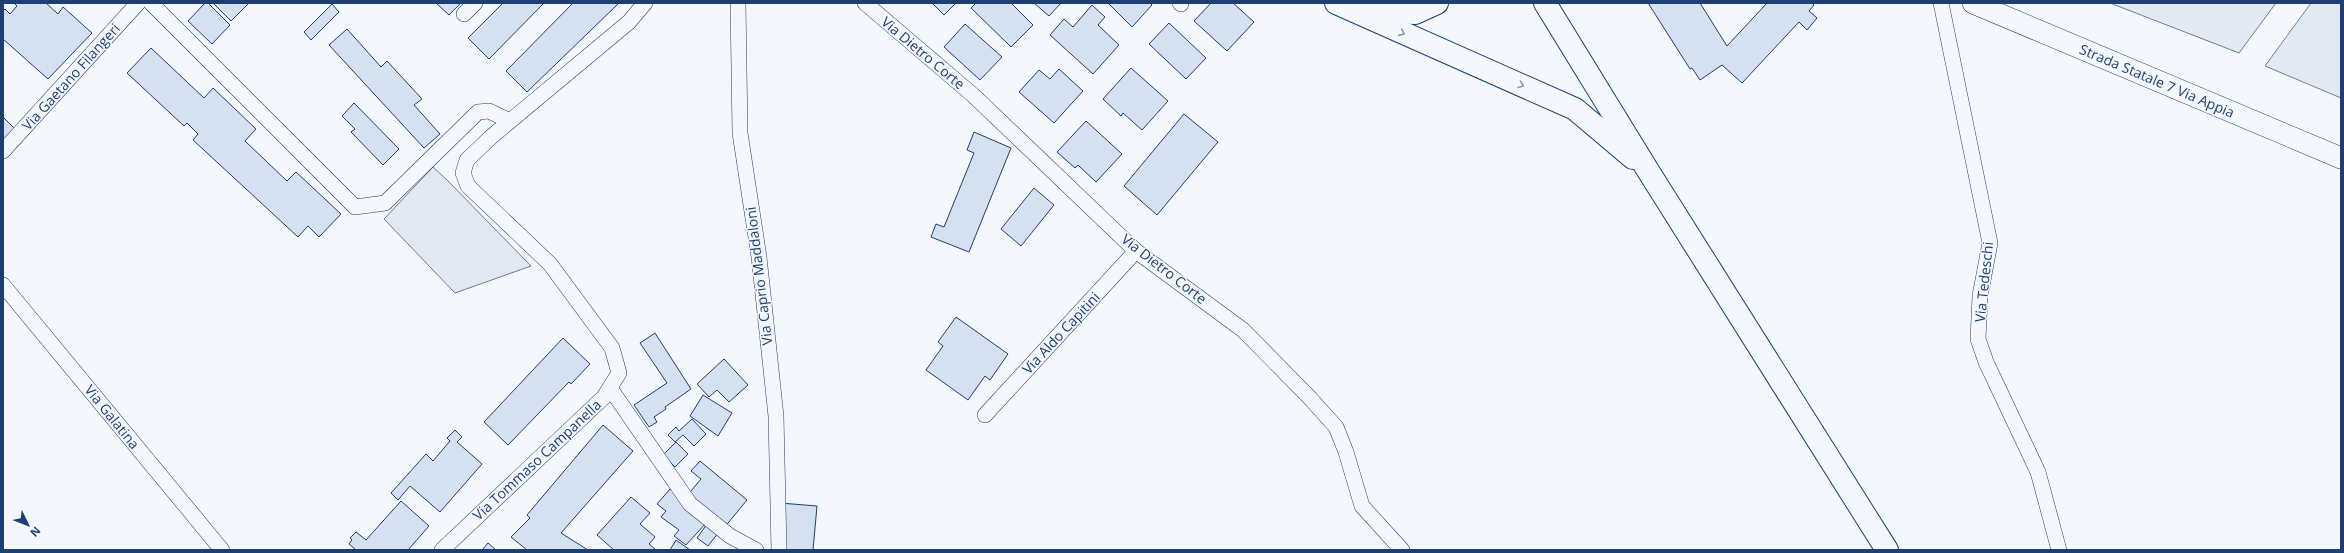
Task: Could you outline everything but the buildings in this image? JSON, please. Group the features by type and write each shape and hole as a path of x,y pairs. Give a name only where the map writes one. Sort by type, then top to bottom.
{"highway":[{"path":"1345,7 1415,13 1437,3"},
{"path":"1545,3 1647,169 1887,550"},
{"path":"1345,7 1575,109 1647,169"}],"main road":[{"name":"Strada Statale 7 Via Appia","path":"1973,3 2341,158"}],"street":[{"name":"Via Gaetano Filangeri","path":"3,151 138,3"},
{"path":"151,3 355,207 385,203 478,112 489,111 516,117"},
{"path":"464,14 475,3"},
{"name":"Via Tommaso Campanella","path":"442,550 604,397 619,373 612,348 550,264 468,186 463,173 467,160 491,137 629,22 645,3"},
{"name":"Via Caprio Maddaloni","path":"738,3 740,133 759,257 776,416 779,550"},
{"name":"Via Dietro Corte","path":"865,3 974,96 1136,251 1243,330 1310,397 1336,427 1346,452 1362,506 1402,550"},
{"name":"Via Tedeschi","path":"1942,3 1990,243 1980,296 1978,339 1986,362 2038,472 2059,550"},
{"name":"Via Aldo Capitini","path":"985,415 1136,251"},
{"name":"Via Galatina","path":"3,285 222,550"},
{"path":"610,388 690,504 730,536 756,550"}],"shaded area":[{"path":"2110,3 2276,3 2239,53"},
{"path":"2311,3 2341,3 2341,98 2265,66"},
{"path":"433,167 531,266 455,293 384,219"}]}
